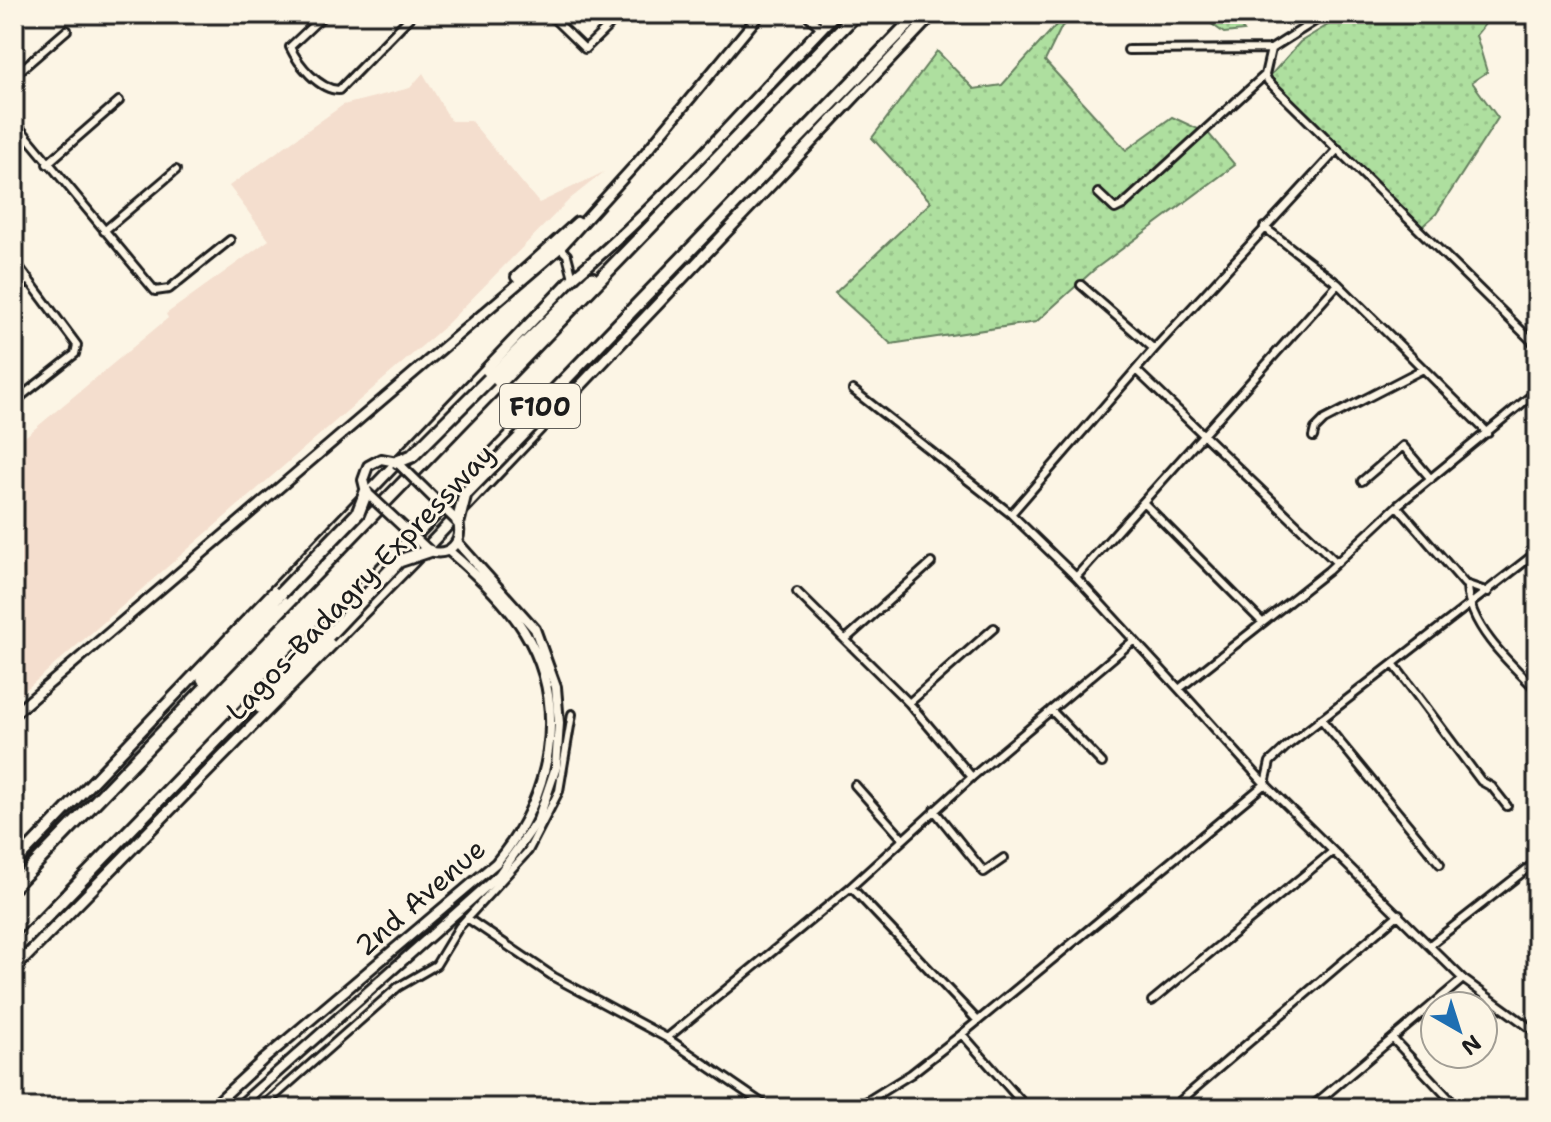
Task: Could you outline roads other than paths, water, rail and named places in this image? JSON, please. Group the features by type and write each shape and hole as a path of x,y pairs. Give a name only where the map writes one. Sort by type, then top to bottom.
{"highway":[{"name":"Lagos-Badagry Expressway","path":"14,886 856,14"},
{"name":"Lagos-Badagry Expressway","path":"14,950 918,14"},
{"path":"397,462 412,456 677,199"},
{"path":"458,522 465,494 537,420 720,218"},
{"path":"138,756 281,593 354,518 366,492"},
{"path":"163,799 399,561 429,551"}],"main road":[{"path":"824,25 835,14"},
{"name":"Lagos-Badagry Expressway","path":"14,969 402,574 933,14"},
{"name":"Lagos-Badagry Expressway","path":"14,864 573,278 628,231 726,132 824,25"}],"street":[{"path":"325,14 290,47 299,63 330,90 346,87 413,14"},
{"path":"549,14 585,49 621,14"},
{"path":"558,245 753,14"},
{"path":"14,712 558,245 636,164 760,14"},
{"path":"806,14 824,25"},
{"path":"818,14 824,25"},
{"path":"1128,50 1271,49 1326,14"},
{"path":"14,76 67,30"},
{"path":"1098,193 1115,209 1123,205 1265,75 1271,49"},
{"path":"1265,75 1537,346"},
{"path":"47,164 119,101"},
{"path":"14,121 155,291 169,289 230,240"},
{"path":"1011,514 1154,349 1338,149"},
{"path":"104,231 176,170"},
{"path":"1264,227 1338,284 1488,433"},
{"path":"558,245 567,255 573,278"},
{"path":"14,260 77,345 75,354 14,402"},
{"path":"14,291 29,279"},
{"path":"1076,577 1338,284"},
{"path":"1081,285 1154,349"},
{"path":"1313,437 1315,429 1324,420 1423,369"},
{"path":"1136,370 1336,562"},
{"path":"853,390 1011,514 1076,577 1265,784 1332,852 1431,944 1463,979 1537,1033"},
{"path":"1179,689 1336,562 1397,506 1537,391"},
{"path":"1362,481 1403,446 1431,479"},
{"path":"381,459 397,462 458,522 457,542 449,551 429,551 366,492 363,480 368,466 381,459"},
{"path":"1144,503 1262,622"},
{"path":"1397,506 1467,586 1489,592"},
{"name":"2nd Avenue","path":"237,1108 513,860 538,820 556,767 556,687 535,629 457,542"},
{"name":"2nd Avenue","path":"211,1108 496,863 525,826 535,806 555,721 545,685 526,633 511,612 449,551"},
{"path":"856,1108 911,1074 962,1034 1265,784 1270,762 1352,693 1395,666 1537,552"},
{"path":"846,639 931,563"},
{"path":"1467,586 1468,608 1508,661 1537,690"},
{"path":"797,592 909,703 972,777"},
{"path":"909,703 994,628"},
{"path":"667,1038 851,887 934,810 1133,641"},
{"path":"1395,666 1481,781 1492,787 1507,806"},
{"path":"1051,710 1102,763"},
{"path":"261,1108 398,987 436,965 467,918 528,851 545,824 559,791 572,714"},
{"path":"1321,719 1440,864"},
{"path":"855,785 902,838"},
{"path":"934,810 984,872 1004,858"},
{"path":"1152,1001 1332,852"},
{"path":"1431,944 1537,861"},
{"path":"851,887 977,1020"},
{"path":"1172,1108 1399,914"},
{"path":"467,918 554,977 667,1038 769,1108"},
{"path":"1310,1108 1463,979"},
{"path":"962,1034 1027,1108"},
{"path":"1393,1039 1454,1107"}]}
